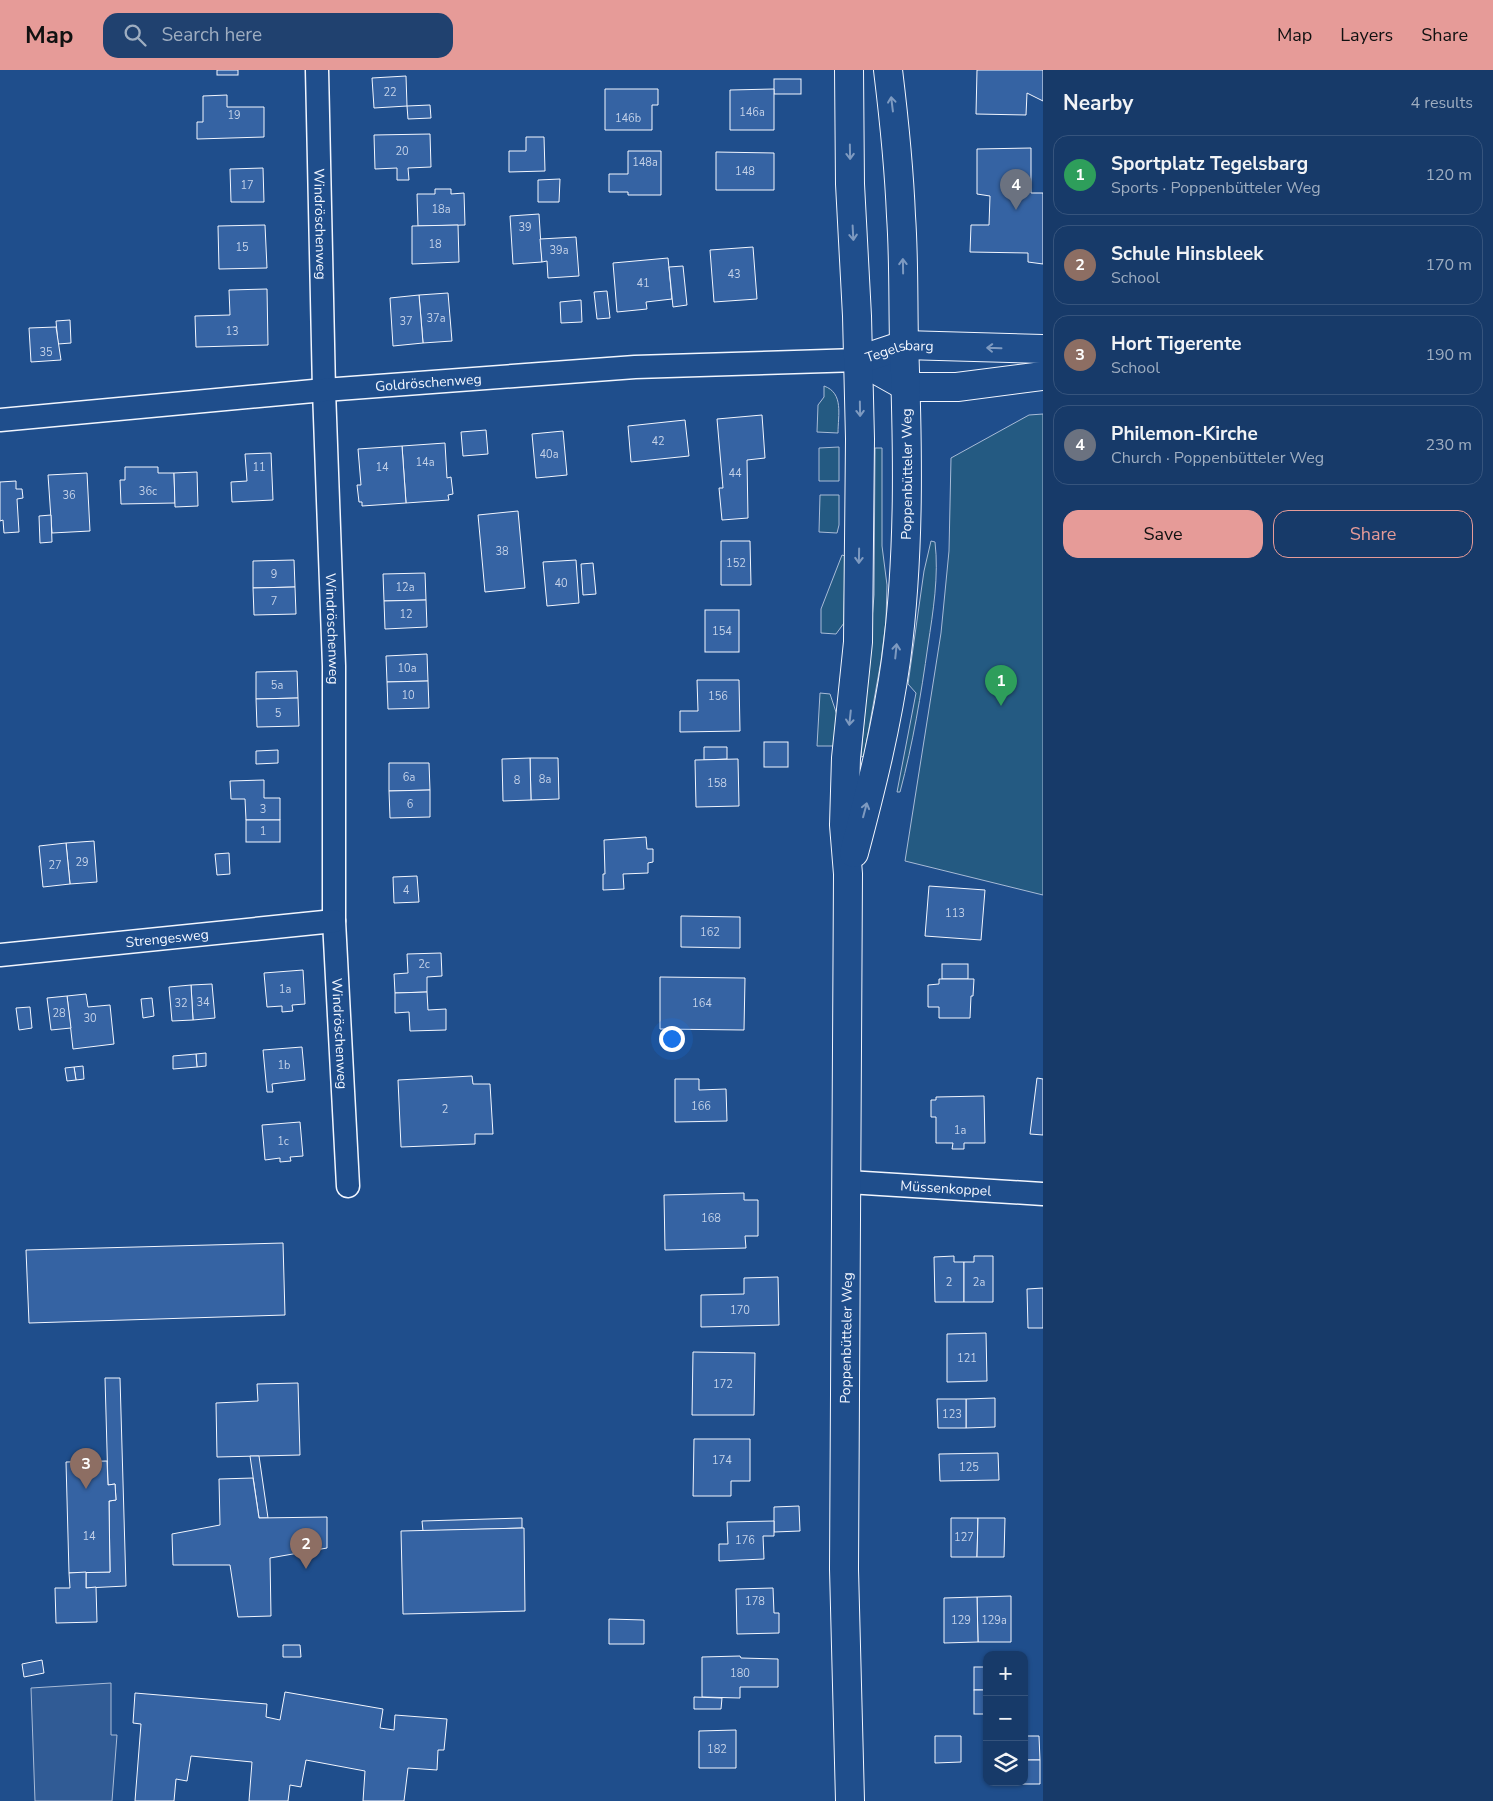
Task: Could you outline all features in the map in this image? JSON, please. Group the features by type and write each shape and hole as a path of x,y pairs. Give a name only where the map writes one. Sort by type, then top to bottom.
{"main road":[{"name":"Poppenbütteler Weg","path":"849,70 850,184 859,360 858,642 846,758 844,826 848,874 848,1182 844,1570 850,1801"},
{"name":"Poppenbütteler Weg","path":"848,874 877,766 896,660 904,572 907,509 907,387 904,345 901,209 897,147 888,70"},
{"name":"Tegelsbarg","path":"859,360 904,345 1043,349"},
{"name":"Tegelsbarg","path":"859,360 907,387 957,388 1043,376"}],"street":[{"name":"Windröschenweg","path":"317,70 324,390 334,666 334,921 348,1186"},
{"name":"Goldröschenweg","path":"0,420 324,390 635,367 859,360"},
{"name":"Strengesweg","path":"0,955 334,921"},
{"name":"Müssenkoppel","path":"848,1182 1043,1194"}],"shaded area":[{"path":"824,386 835,394 837,399 839,412 838,433 817,432 818,405 824,397"},
{"path":"1043,414 1043,895 905,861 941,633 949,551 951,458 1029,415"},
{"path":"839,447 839,481 819,481 819,448"},
{"path":"875,448 882,448 882,546 887,585 886,621 864,756 861,757 874,595"},
{"path":"820,495 839,495 839,525 837,533 819,532"},
{"path":"931,541 935,542 936,555 932,620 913,737 900,792 897,792 916,693 908,684 924,571"},
{"path":"842,555 845,556 844,623 836,634 821,633 821,609"},
{"path":"820,693 830,694 838,718 834,746 817,746"},
{"path":"111,1683 111,1735 117,1735 112,1801 35,1801 31,1688"}],"building":[{"path":"217,70 238,70 238,75 217,75"},
{"path":"977,70 1043,70 1043,101 1027,93 1026,115 976,114"},
{"path":"406,76 407,106 374,108 372,78"},
{"path":"774,79 801,79 801,94 774,94"},
{"path":"605,89 658,89 658,105 652,105 652,130 605,130"},
{"path":"774,89 774,130 730,130 730,90"},
{"path":"227,95 227,107 264,107 264,137 197,139 197,122 203,122 203,96"},
{"path":"430,105 431,118 408,119 407,106"},
{"path":"430,134 431,167 408,168 409,180 397,180 397,168 375,169 374,135"},
{"path":"526,137 544,137 545,171 509,172 509,151 526,151"},
{"path":"1031,148 1031,193 1043,193 1043,264 1028,262 1028,253 970,252 971,225 989,225 990,196 977,194 977,149"},
{"path":"628,151 661,151 661,195 628,195 628,192 609,192 609,174 628,174"},
{"path":"716,152 774,153 774,190 716,190"},
{"path":"263,168 264,202 231,202 230,169"},
{"path":"560,179 559,202 538,202 538,180"},
{"path":"435,189 451,189 451,194 464,193 465,225 418,226 417,194 435,194"},
{"path":"539,214 542,262 513,264 510,216"},
{"path":"265,225 267,268 219,269 218,226"},
{"path":"458,225 459,262 412,264 412,226"},
{"path":"576,237 579,276 548,278 547,261 542,262 540,239"},
{"path":"753,247 757,299 714,302 710,250"},
{"path":"668,258 672,299 646,302 647,309 617,312 613,263"},
{"path":"683,266 687,305 673,307 669,267"},
{"path":"267,289 268,345 196,347 195,316 230,315 229,290"},
{"path":"607,291 610,318 597,319 594,292"},
{"path":"448,293 452,341 423,343 419,295"},
{"path":"419,295 423,343 393,346 390,298"},
{"path":"581,300 582,322 561,323 560,302"},
{"path":"70,320 71,343 58,344 56,321"},
{"path":"56,327 61,360 31,362 29,328"},
{"path":"762,415 765,458 747,460 748,518 722,520 719,488 723,488 717,419"},
{"path":"685,420 689,456 631,462 628,426"},
{"path":"486,430 488,454 463,456 461,432"},
{"path":"563,431 567,475 536,478 532,434"},
{"path":"445,443 447,478 451,477 453,494 448,495 449,500 406,503 402,446"},
{"path":"402,446 406,503 362,506 362,502 359,502 357,485 361,485 358,449"},
{"path":"271,453 273,500 232,502 231,482 247,481 245,454"},
{"path":"125,467 158,467 158,473 174,473 175,503 121,504 120,480 125,480"},
{"path":"197,472 198,506 175,507 174,473"},
{"path":"87,473 90,531 52,533 48,475"},
{"path":"16,481 16,489 22,489 23,498 17,499 19,532 4,533 3,520 0,521 0,482"},
{"path":"518,511 525,588 485,592 478,515"},
{"path":"51,515 52,542 40,543 39,516"},
{"path":"721,541 750,541 751,585 721,585"},
{"path":"294,560 295,587 253,588 253,561"},
{"path":"576,560 579,603 547,606 543,562"},
{"path":"593,563 596,594 583,595 581,564"},
{"path":"425,573 426,600 384,601 383,574"},
{"path":"295,587 296,614 254,615 253,588"},
{"path":"426,600 427,627 385,629 384,601"},
{"path":"705,610 739,610 739,652 705,652"},
{"path":"427,654 428,681 387,682 386,656"},
{"path":"297,671 298,698 256,699 256,672"},
{"path":"697,680 739,680 740,731 680,732 680,711 698,711"},
{"path":"428,681 429,708 388,709 387,682"},
{"path":"298,698 299,726 257,727 256,699"},
{"path":"764,742 788,742 788,767 764,767"},
{"path":"704,747 727,747 727,759 704,760"},
{"path":"278,750 278,763 256,764 256,751"},
{"path":"530,758 558,758 559,799 531,800"},
{"path":"530,758 531,800 503,801 502,759"},
{"path":"738,759 739,806 696,807 695,760"},
{"path":"389,763 429,763 430,790 389,791"},
{"path":"264,780 264,798 280,798 280,820 246,820 245,799 231,799 230,781"},
{"path":"430,790 430,817 390,818 389,791"},
{"path":"246,820 280,820 280,842 246,842"},
{"path":"646,837 647,849 653,849 653,862 648,863 648,873 623,874 624,889 603,890 603,874 605,874 604,840"},
{"path":"94,841 97,882 70,884 66,843"},
{"path":"66,843 70,884 43,887 39,846"},
{"path":"229,853 230,874 217,875 215,854"},
{"path":"417,876 419,902 394,903 393,877"},
{"path":"929,886 985,890 981,940 925,936"},
{"path":"681,916 740,917 740,948 681,947"},
{"path":"441,953 442,976 427,977 427,992 395,993 394,974 408,973 407,954"},
{"path":"942,964 968,964 968,979 942,979"},
{"path":"303,970 305,1004 292,1005 293,1011 282,1012 282,1006 267,1007 264,973"},
{"path":"660,977 745,978 744,1030 660,1029"},
{"path":"939,979 974,979 970,1018 939,1018 939,1007 928,1007 928,985 939,984"},
{"path":"212,984 215,1018 193,1020 191,985"},
{"path":"191,985 193,1020 172,1021 169,987"},
{"path":"427,992 428,1010 446,1009 446,1030 410,1031 409,1012 395,1013 395,993"},
{"path":"86,994 88,1007 110,1005 114,1044 73,1049 67,996"},
{"path":"67,996 71,1028 51,1030 47,998"},
{"path":"152,998 154,1016 143,1018 141,999"},
{"path":"30,1007 32,1028 19,1030 16,1008"},
{"path":"302,1047 305,1080 272,1084 273,1092 267,1092 263,1050"},
{"path":"206,1053 206,1066 197,1067 196,1054"},
{"path":"196,1054 197,1067 173,1069 173,1056"},
{"path":"83,1066 84,1079 76,1080 74,1067"},
{"path":"74,1067 76,1080 67,1081 65,1068"},
{"path":"472,1076 473,1084 490,1084 493,1134 475,1134 475,1144 401,1147 398,1080"},
{"path":"1037,1078 1043,1079 1043,1135 1030,1134"},
{"path":"675,1079 699,1079 699,1090 726,1089 727,1121 675,1122"},
{"path":"984,1096 985,1143 964,1143 964,1149 952,1149 953,1143 936,1143 936,1117 931,1117 931,1100 936,1100 936,1097"},
{"path":"300,1122 303,1156 290,1157 291,1161 280,1162 280,1158 265,1160 262,1125"},
{"path":"744,1193 744,1200 758,1200 758,1236 745,1236 746,1248 665,1250 664,1195"},
{"path":"283,1243 285,1315 29,1323 26,1250"},
{"path":"954,1256 954,1262 964,1262 964,1302 935,1302 934,1257"},
{"path":"974,1256 993,1256 993,1302 964,1302 964,1262 974,1262"},
{"path":"778,1277 779,1325 701,1327 701,1295 744,1294 744,1278"},
{"path":"1043,1288 1043,1328 1028,1328 1027,1289"},
{"path":"986,1333 987,1381 947,1382 947,1334"},
{"path":"693,1352 755,1353 754,1415 692,1415"},
{"path":"105,1378 120,1378 126,1586 86,1588 86,1572 110,1572 109,1501 116,1500 115,1484 108,1485"},
{"path":"298,1383 300,1455 217,1457 216,1403 258,1401 257,1384"},
{"path":"995,1398 995,1427 966,1428 966,1399"},
{"path":"937,1399 966,1399 966,1428 938,1428"},
{"path":"694,1439 750,1439 750,1481 731,1481 731,1496 693,1496"},
{"path":"998,1453 999,1480 940,1481 939,1454"},
{"path":"250,1456 259,1456 268,1518 259,1518"},
{"path":"107,1461 108,1485 115,1484 116,1500 109,1501 110,1572 69,1573 66,1462"},
{"path":"253,1478 259,1518 327,1517 327,1548 270,1558 271,1616 238,1617 230,1565 173,1565 172,1534 220,1525 219,1479"},
{"path":"799,1506 800,1531 774,1532 774,1507"},
{"path":"522,1518 522,1528 423,1531 422,1521"},
{"path":"951,1518 978,1518 977,1557 951,1557"},
{"path":"978,1518 1005,1518 1004,1557 977,1557"},
{"path":"774,1521 774,1536 763,1536 764,1559 719,1561 719,1544 728,1544 727,1522"},
{"path":"524,1528 525,1611 403,1614 401,1531"},
{"path":"86,1572 86,1588 96,1587 97,1622 56,1623 55,1588 70,1588 69,1573"},
{"path":"773,1588 774,1613 779,1613 779,1633 737,1634 736,1589"},
{"path":"1011,1596 1011,1642 978,1642 977,1597"},
{"path":"977,1597 978,1642 944,1643 944,1598"},
{"path":"609,1619 644,1620 644,1644 609,1644"},
{"path":"283,1645 300,1645 301,1657 283,1657"},
{"path":"740,1656 741,1658 778,1659 778,1687 740,1687 740,1698 702,1697 702,1657"},
{"path":"42,1660 44,1673 24,1677 22,1664"},
{"path":"974,1667 983,1667 983,1690 974,1690"},
{"path":"974,1690 983,1690 983,1714 974,1714"},
{"path":"285,1692 383,1709 380,1728 394,1730 395,1715 447,1719 444,1750 438,1750 437,1770 408,1768 404,1801 363,1801 365,1771 306,1760 301,1787 290,1785 288,1801 249,1801 252,1762 191,1756 187,1781 176,1779 174,1801 135,1801 141,1724 133,1723 135,1693 267,1704 266,1717 280,1720"},
{"path":"694,1697 722,1698 721,1709 694,1709"},
{"path":"736,1730 736,1768 699,1768 699,1731"},
{"path":"935,1736 961,1736 961,1762 935,1763"},
{"path":"1028,1736 1039,1736 1040,1760 1028,1760"},
{"path":"1028,1760 1040,1760 1040,1784 1028,1784"}],"place":[{"name":"Philemon-Kirche","path":"1016,210"},
{"name":"Sportplatz Tegelsbarg","path":"1001,706"},
{"name":"Hort Tigerente","path":"86,1489"},
{"name":"Schule Hinsbleek","path":"306,1569"}]}
